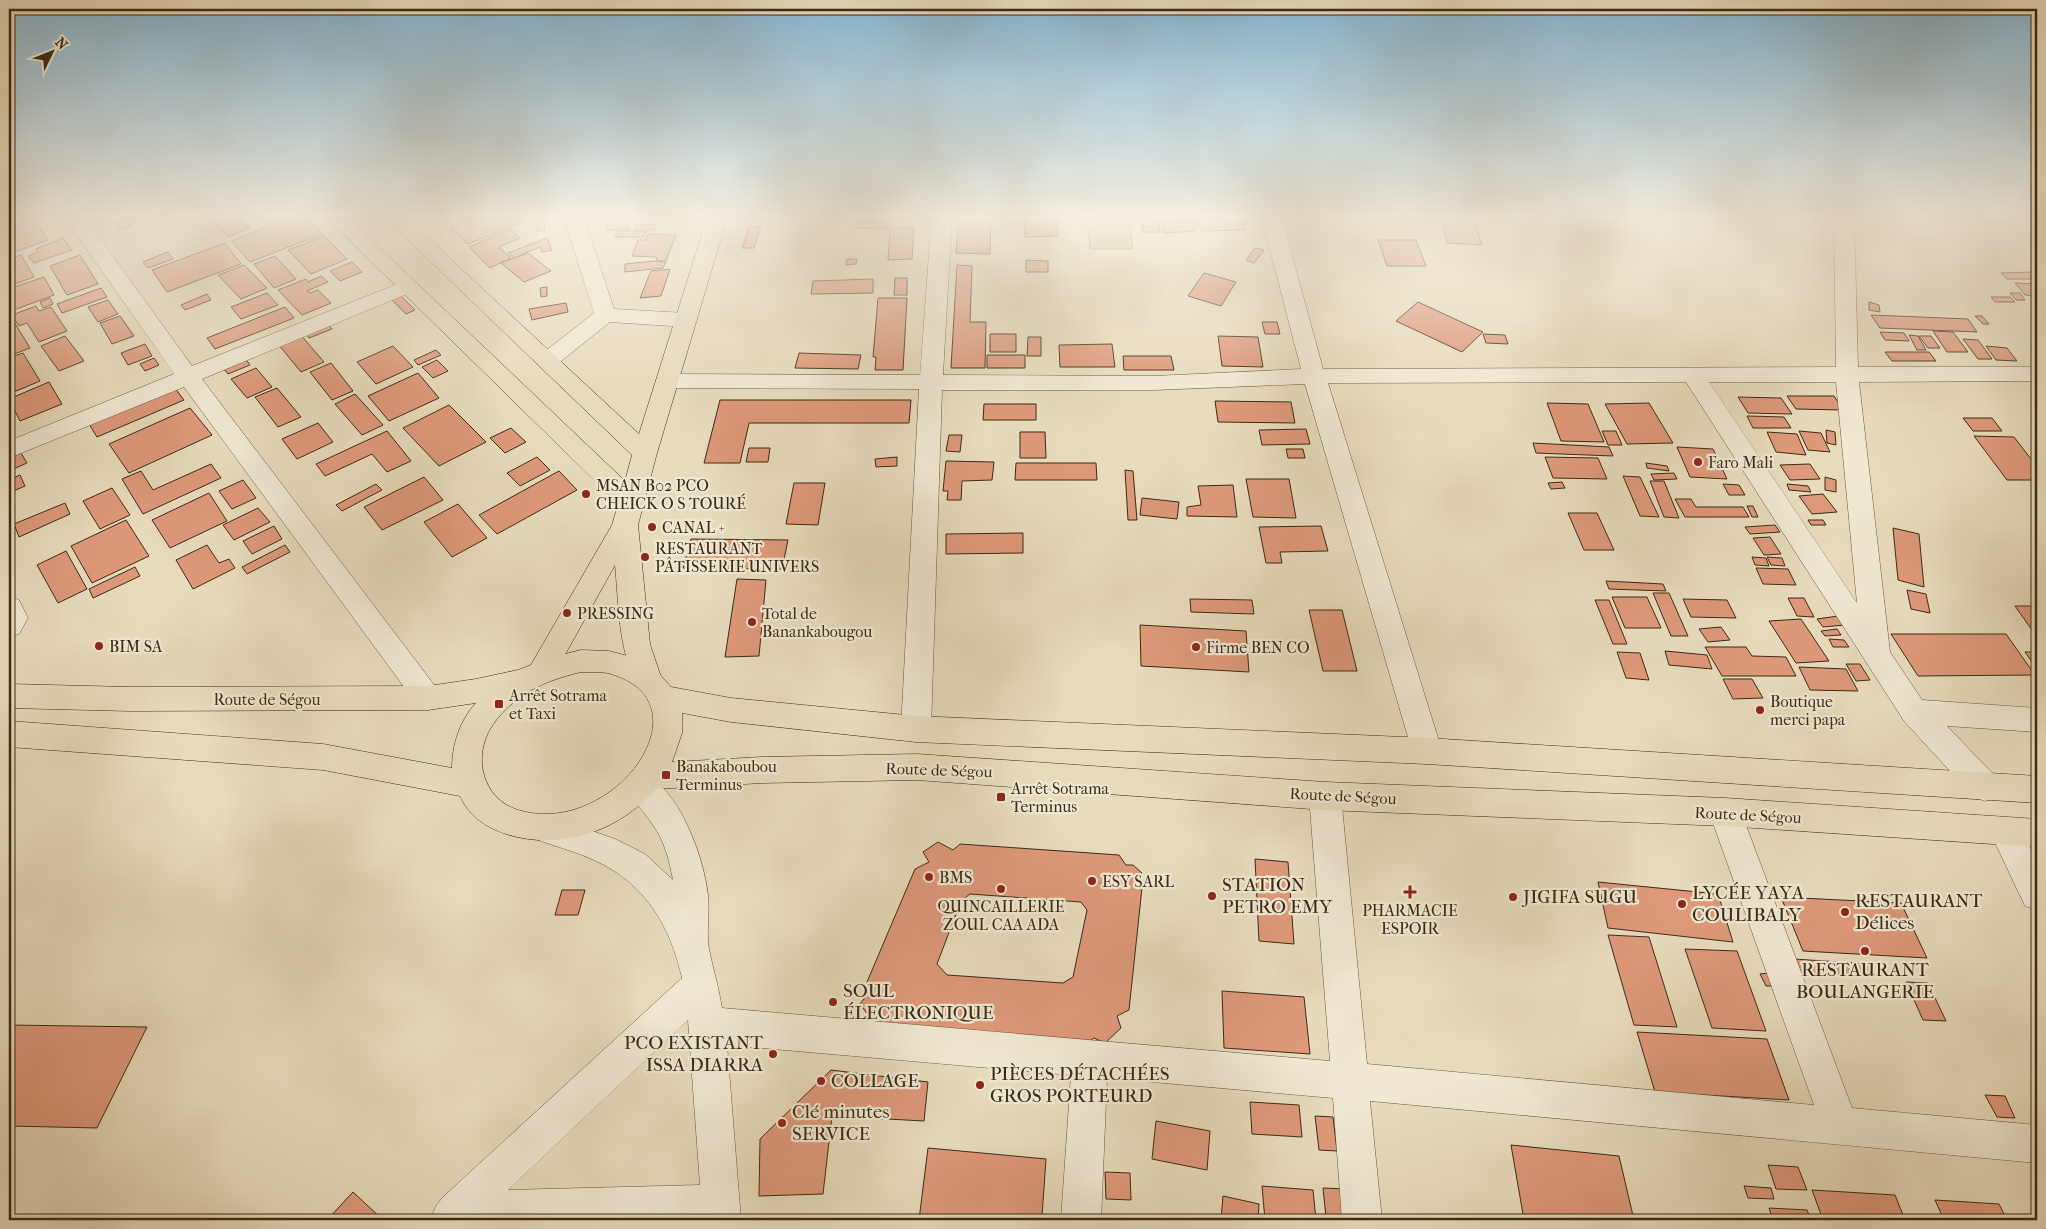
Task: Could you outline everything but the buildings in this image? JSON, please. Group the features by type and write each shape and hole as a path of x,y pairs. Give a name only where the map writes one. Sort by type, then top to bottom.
{"main road":[{"path":"392,272 628,513 636,644 655,688"},
{"path":"453,272 645,453"},
{"path":"532,675 628,513 701,272"},
{"name":"Route de Ségou","path":"9,696 130,699 428,698 476,691 581,661 617,663 655,688 731,710 916,730 1427,751 2037,790"},
{"name":"Route de Ségou","path":"532,675 495,701 475,728 466,756 469,784 484,808 511,823 544,828 579,823 613,808 645,781 665,749 669,722 655,688"},
{"path":"9,734 324,758 469,784"},
{"name":"Route de Ségou","path":"645,781 762,770 917,767 1325,796 1725,812 2037,833"}],"street":[{"path":"114,272 188,377 428,698"},
{"path":"591,272 604,315"},
{"path":"916,730 931,382 938,272"},
{"path":"1286,272 1314,376 1427,751"},
{"path":"1845,272 1847,374 1877,656"},
{"path":"9,450 407,287"},
{"path":"547,361 604,315 686,320"},
{"path":"1692,374 1914,712 1985,788"},
{"path":"667,381 1154,384 1314,376 2037,374"},
{"path":"9,607 14,618 9,626"},
{"path":"1914,712 2037,720"},
{"path":"645,781 680,842 690,879 693,918 692,947"},
{"path":"1325,796 1362,1220"},
{"path":"1725,812 1840,1126"},
{"path":"453,1216 721,1212 707,1025 701,984 692,947 661,890 634,865 604,849 544,828"},
{"path":"2006,832 2037,895"},
{"path":"453,1216 701,984"},
{"path":"707,1025 1090,1060 1350,1081 2037,1144"},
{"path":"1081,1220 1090,1060"}],"place":[{"name":"Faro Mali","path":"1698,462"},
{"name":"MSAN B02 PCO CHEICK O S TOURÉ","path":"586,494"},
{"name":"CANAL +","path":"652,527"},
{"name":"RESTAURANT PÂTISSERIE UNIVERS","path":"645,557"},
{"name":"PRESSING","path":"567,613"},
{"name":"Total de Banankabougou","path":"752,622"},
{"name":"BIM SA","path":"99,646"},
{"name":"Firme BEN CO","path":"1196,647"},
{"name":"Arrêt Sotrama et Taxi","path":"499,704"},
{"name":"Boutique merci papa","path":"1760,710"},
{"name":"Banakaboubou Terminus","path":"666,775"},
{"name":"Arrêt Sotrama Terminus","path":"1001,797"},
{"name":"BMS","path":"929,877"},
{"name":"ESY SARL","path":"1092,881"},
{"name":"QUINCAILLERIE ZOUL CAA ADA","path":"1001,889"},
{"name":"PHARMACIE ESPOIR","path":"1410,892"},
{"name":"STATION PETRO EMY","path":"1212,896"},
{"name":"JIGIFA SUGU","path":"1513,897"},
{"name":"LYCÉE YAYA COULIBALY","path":"1682,904"},
{"name":"RESTAURANT Délices","path":"1845,912"},
{"name":"RESTAURANT BOULANGERIE","path":"1865,951"},
{"name":"SOUL ÉLECTRONIQUE","path":"833,1002"},
{"name":"PCO EXISTANT ISSA DIARRA","path":"773,1054"},
{"name":"COLLAGE","path":"821,1081"},
{"name":"PIÈCES DÉTACHÉES GROS PORTEURD","path":"980,1085"},
{"name":"Clé minutes SERVICE","path":"782,1123"}]}
